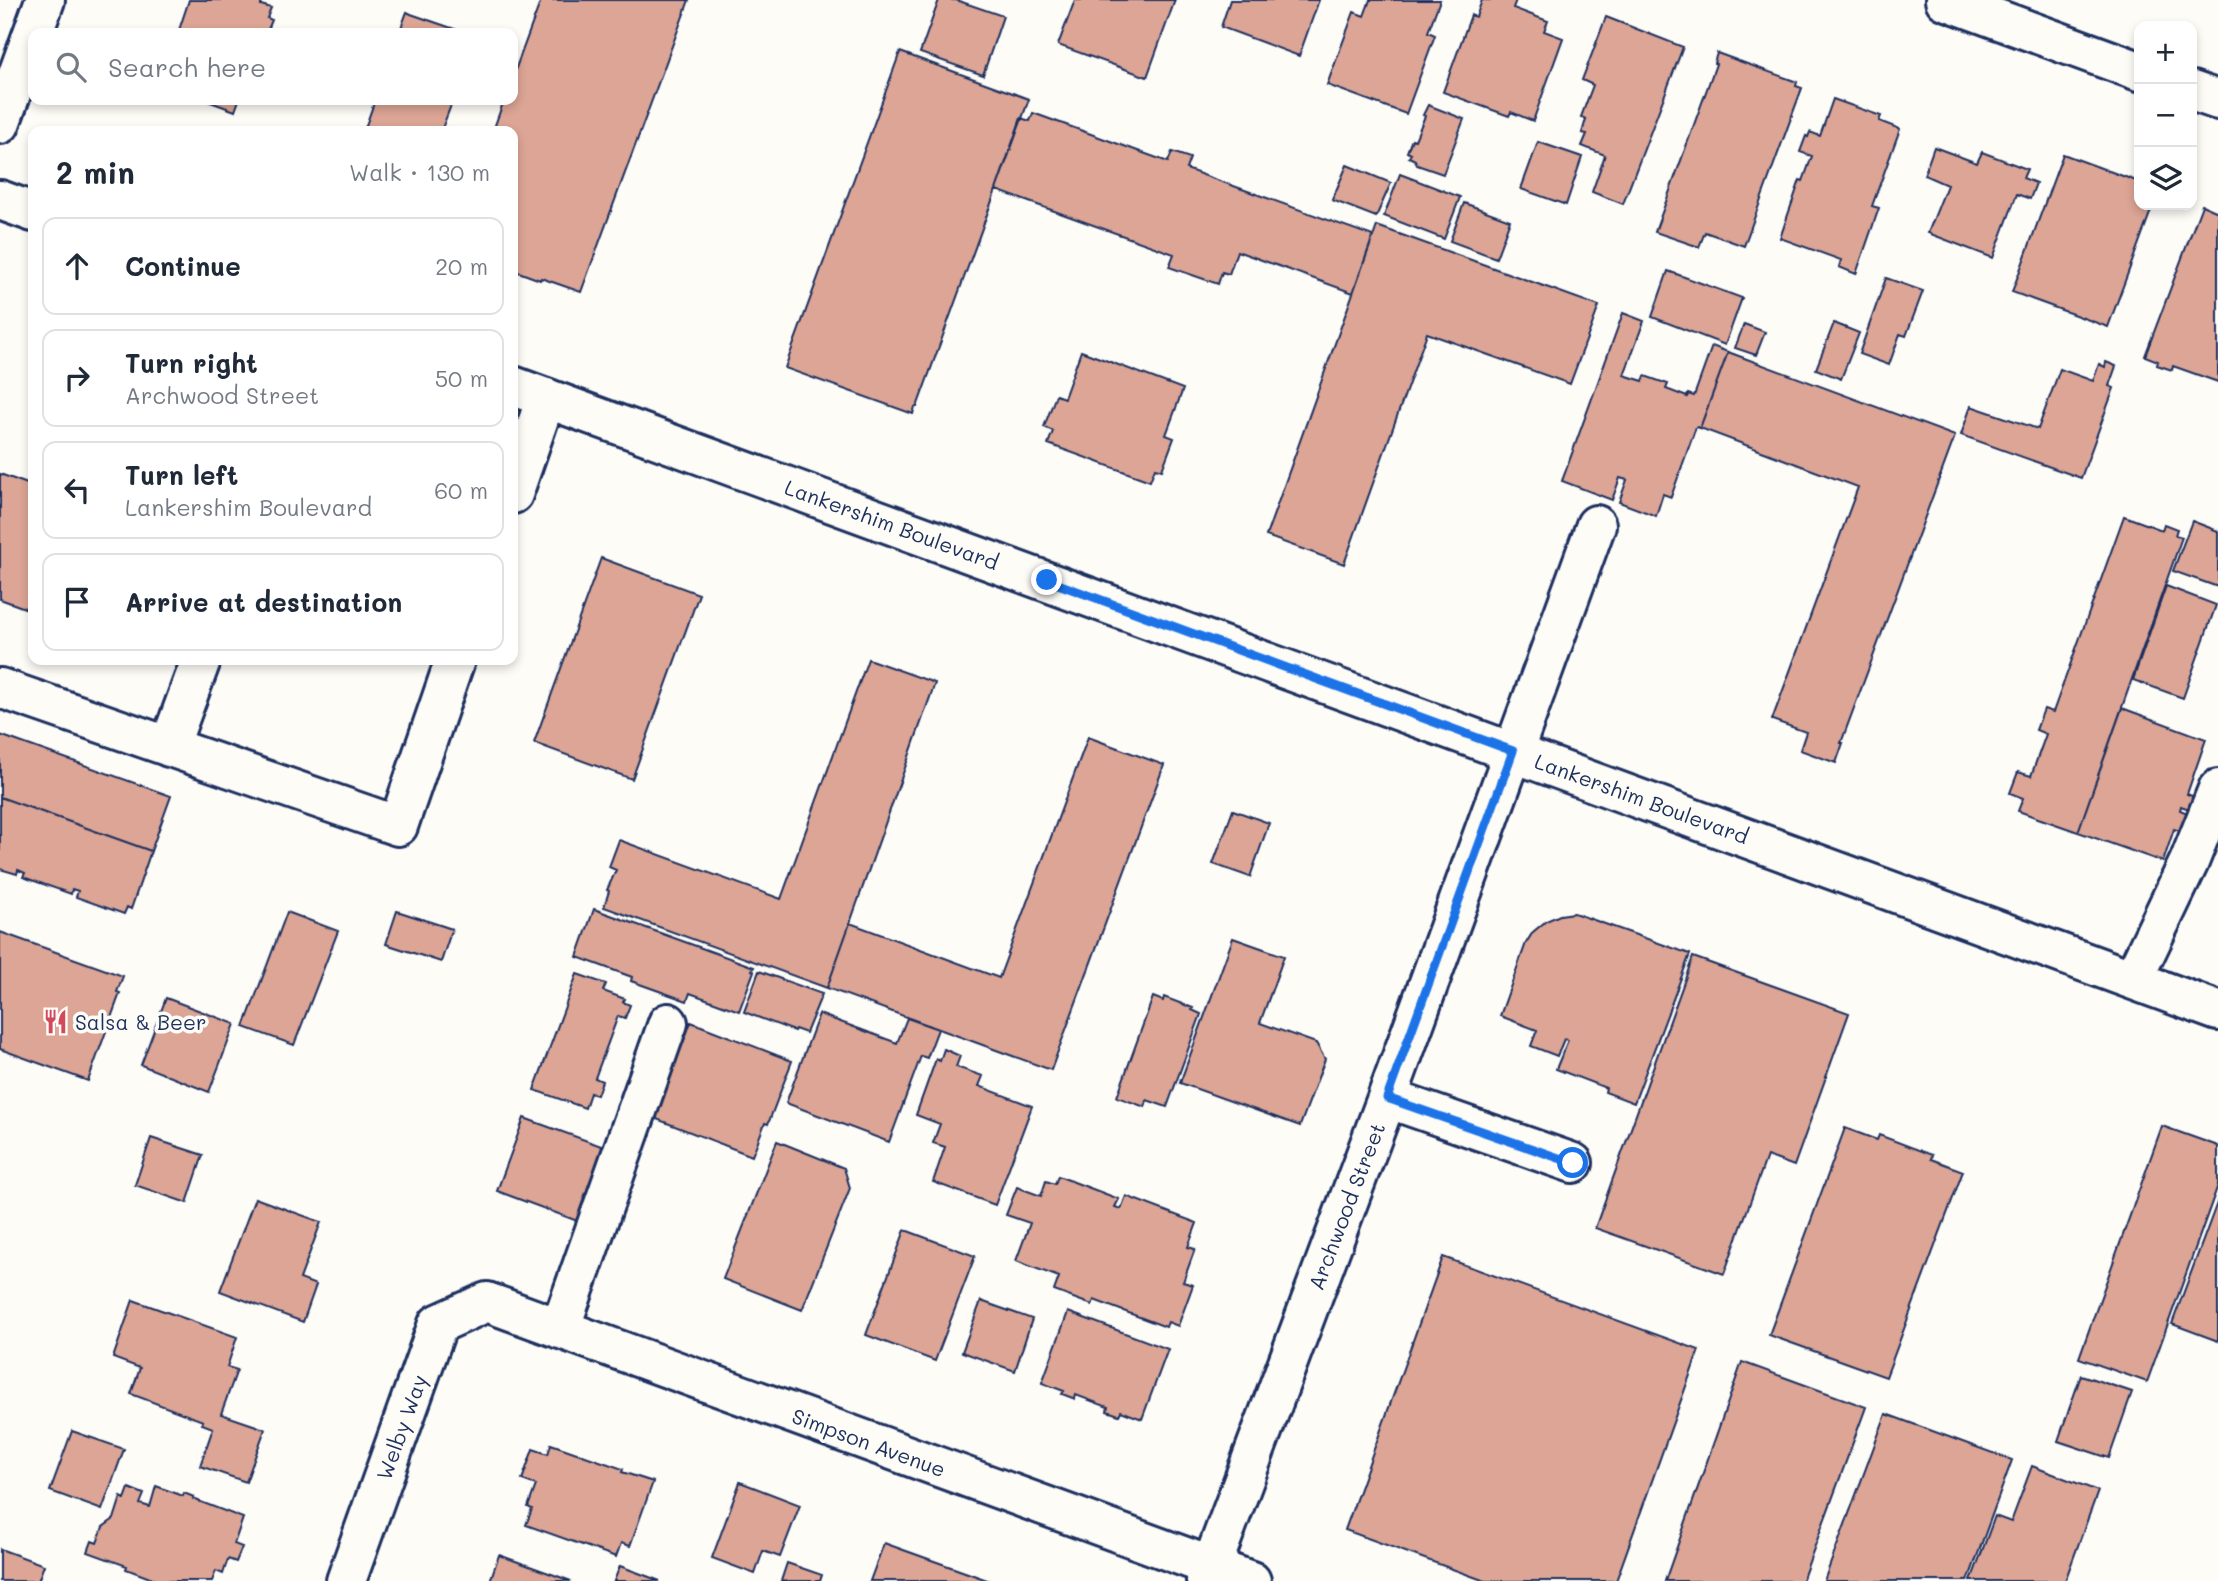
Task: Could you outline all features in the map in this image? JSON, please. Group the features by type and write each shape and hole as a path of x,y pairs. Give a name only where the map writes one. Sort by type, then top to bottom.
{"street":[{"path":"35,28 45,0"},
{"path":"1945,0 2134,69"},
{"path":"0,124 28,47"},
{"path":"2197,92 2218,100"},
{"path":"0,200 28,210"},
{"path":"518,462 529,392"},
{"name":"Lankershim Boulevard","path":"529,392 2218,1011"},
{"name":"Archwood Street","path":"1209,1574 1387,1098 1596,525"},
{"path":"169,747 199,665"},
{"path":"0,688 398,826 453,665"},
{"path":"2133,979 2189,862 2218,789"},
{"path":"560,1329 668,1023"},
{"path":"1387,1098 1573,1163"},
{"name":"Simpson Avenue","path":"487,1302 1209,1574 1251,1581"},
{"name":"Welby Way","path":"346,1581 438,1324 487,1302"}],"building":[{"path":"189,0 259,0 262,1 261,5 271,8 267,18 272,20 269,28 180,28"},
{"path":"541,0 689,0 581,292 518,272 518,126 495,126 502,105 518,105 518,62"},
{"path":"939,0 956,0 1003,16 983,75 920,53"},
{"path":"1075,0 1175,0 1147,77 1058,45"},
{"path":"1230,0 1319,0 1299,56 1221,27"},
{"path":"1370,0 1440,0 1428,32 1435,35 1406,114 1327,85 1354,12 1364,16"},
{"path":"1482,0 1516,0 1513,8 1548,21 1544,31 1563,38 1533,121 1511,112 1509,116 1443,92 1471,15 1476,17"},
{"path":"407,12 452,28 401,28"},
{"path":"1606,17 1683,47 1623,204 1592,192 1605,155 1582,146 1587,134 1582,133 1586,119 1581,117 1593,85 1582,80"},
{"path":"900,52 1029,99 913,414 785,368"},
{"path":"1717,53 1797,82 1796,86 1802,88 1744,246 1705,232 1699,247 1655,232 1716,64"},
{"path":"1833,99 1881,116 1879,121 1900,129 1872,206 1879,208 1856,274 1839,267 1841,260 1780,238 1800,180 1803,181 1812,156 1800,152 1806,136 1808,137 1810,132 1820,136"},
{"path":"219,105 237,105 235,111"},
{"path":"373,105 451,105 443,126 366,126"},
{"path":"1428,105 1464,119 1443,174 1417,165 1407,152 1412,139 1415,140"},
{"path":"1033,113 1168,162 1172,152 1190,158 1186,169 1373,236 1353,293 1237,251 1229,274 1222,272 1218,284 1169,267 1174,254 996,190 1021,118 1030,121"},
{"path":"1538,142 1582,157 1566,205 1521,189"},
{"path":"1934,147 1977,163 1982,152 2027,169 2023,178 2036,183 2030,199 2017,194 1993,258 1928,233 1947,185 1924,175"},
{"path":"2063,154 2134,180 2134,210 2151,210 2108,327 2012,292"},
{"path":"1347,165 1391,183 1376,217 1332,200"},
{"path":"1400,174 1460,197 1444,239 1384,216"},
{"path":"1464,203 1510,220 1496,258 1450,241"},
{"path":"2202,205 2218,212 2218,382 2173,366 2172,370 2157,365 2158,361 2145,356"},
{"path":"1377,226 1599,306 1570,384 1427,333 1344,564 1266,536"},
{"path":"1668,271 1742,298 1725,345 1652,317"},
{"path":"1886,278 1923,291 1906,336 1900,334 1889,365 1859,354"},
{"path":"1623,313 1644,321 1624,375 1643,381 1645,376 1668,384 1666,389 1687,397 1688,394 1694,396 1712,346 1728,352 1700,428 1696,427 1671,497 1663,494 1656,516 1619,502 1627,480 1620,478 1612,500 1562,481"},
{"path":"1834,323 1859,333 1841,379 1816,369"},
{"path":"1744,324 1765,332 1756,355 1735,348"},
{"path":"1081,351 1183,389 1166,435 1174,438 1162,470 1155,468 1150,481 1048,444 1053,431 1044,427 1056,395 1064,398"},
{"path":"1728,352 1955,436 1841,743 1836,763 1800,750 1806,732 1772,720 1858,487 1700,428"},
{"path":"2106,362 2116,366 2109,386 2114,388 2081,478 1961,435 1971,406 2038,429 2060,369 2093,381 2099,364 2105,367"},
{"path":"0,474 28,484 28,609 0,599"},
{"path":"2124,516 2162,530 2164,524 2177,529 2175,535 2182,537 2078,832 2018,811 2023,798 2010,793 2018,772 2031,776 2046,734 2036,730 2044,709 2053,712"},
{"path":"2192,521 2218,531 2218,587 2173,571"},
{"path":"601,558 699,594 632,779 534,743"},
{"path":"2166,586 2216,605 2183,698 2133,680"},
{"path":"868,659 935,683 827,988 604,907 609,891 607,890 616,870 609,867 619,840 781,899"},
{"path":"2122,708 2206,739 2187,794 2199,799 2195,811 2181,806 2180,810 2190,814 2183,832 2174,829 2163,862 2078,832"},
{"path":"0,735 171,796 151,851 0,797"},
{"path":"1088,737 1164,765 1051,1070 827,988 850,923 999,978"},
{"path":"0,797 151,851 131,909 127,907 124,914 76,897 78,891 72,889 71,894 23,877 25,873 18,870 17,874 0,869"},
{"path":"1233,810 1269,823 1250,877 1213,864"},
{"path":"594,909 754,967 739,1011 690,993 687,1001 631,981 632,977 577,957"},
{"path":"397,911 452,929 441,962 386,944"},
{"path":"287,912 338,931 294,1045 244,1027"},
{"path":"1574,913 1690,954 1634,1103 1605,1092 1606,1088 1556,1069 1568,1040 1564,1039 1557,1056 1531,1046 1537,1030 1500,1016 1526,943 1533,932 1546,921"},
{"name":"Salsa & Beer","path":"0,932 123,976 117,992 120,993 88,1081 0,1049"},
{"path":"1233,938 1284,956 1260,1023 1316,1043 1325,1059 1300,1126 1180,1083"},
{"path":"1693,957 1849,1013 1794,1166 1767,1156 1724,1274 1595,1228"},
{"path":"759,971 822,994 806,1033 744,1012"},
{"path":"577,974 606,984 603,991 625,999 623,1002 630,1005 625,1018 618,1016 595,1078 602,1081 597,1095 590,1093 585,1108 534,1090"},
{"path":"1153,997 1163,1001 1164,997 1193,1008 1192,1010 1201,1014 1167,1107 1147,1100 1145,1107 1117,1097"},
{"path":"166,998 235,1024 209,1092 141,1065"},
{"path":"819,1014 897,1043 907,1018 938,1029 927,1058 921,1056 889,1142 786,1103"},
{"path":"691,1022 792,1061 768,1124 765,1123 752,1156 654,1118"},
{"path":"944,1049 960,1056 956,1067 983,1076 979,1086 1032,1106 995,1205 933,1182 945,1147 933,1143 940,1124 916,1115 936,1059 940,1061"},
{"path":"524,1118 607,1148 580,1222 497,1191"},
{"path":"2162,1126 2218,1146 2218,1185 2147,1382 2079,1358"},
{"path":"1845,1128 1877,1140 1879,1135 1932,1155 1931,1159 1963,1171 1886,1377 1769,1335"},
{"path":"151,1138 203,1155 187,1203 135,1185"},
{"path":"777,1141 844,1168 850,1188 802,1310 723,1279"},
{"path":"1058,1176 1119,1199 1115,1207 1121,1209 1126,1196 1197,1223 1188,1247 1195,1249 1183,1282 1193,1285 1178,1326 1168,1322 1166,1327 1094,1300 1092,1305 1054,1291 1059,1277 1016,1261 1030,1223 1006,1215 1017,1187 1041,1196 1046,1181 1055,1184"},
{"path":"255,1198 321,1222 300,1279 316,1285 303,1322 220,1291"},
{"path":"2218,1200 2218,1341 2172,1324"},
{"path":"905,1230 975,1256 935,1361 866,1335"},
{"path":"1443,1257 1699,1350 1616,1581 1485,1581 1345,1530"},
{"path":"133,1300 237,1337 227,1367 237,1370 221,1414 265,1429 246,1482 200,1466 213,1428 202,1424 203,1421 131,1394 140,1368 113,1358"},
{"path":"981,1301 1032,1319 1015,1371 962,1352"},
{"path":"1068,1312 1168,1349 1142,1419 1121,1411 1119,1415 1107,1411 1108,1407 1076,1395 1075,1399 1062,1394 1064,1391 1042,1383"},
{"path":"1742,1362 1866,1407 1802,1581 1665,1581"},
{"path":"2081,1375 2132,1392 2109,1458 2058,1441"},
{"path":"1886,1414 2012,1460 1968,1581 1824,1581"},
{"path":"72,1431 124,1449 102,1510 50,1491"},
{"path":"551,1444 653,1482 630,1546 621,1543 616,1557 526,1525 532,1509 528,1507 536,1485 522,1480 533,1449 548,1454"},
{"path":"2032,1466 2098,1491 2065,1581 1971,1581 1995,1516 2011,1522"},
{"path":"740,1482 800,1505 780,1557 763,1551 755,1574 712,1558"},
{"path":"156,1486 183,1496 184,1493 243,1518 234,1544 242,1547 236,1562 228,1559 223,1574 216,1571 212,1581 158,1581 88,1552 92,1541 97,1543 103,1527 114,1519 121,1497 125,1499 129,1488 144,1494 140,1504 150,1507"},
{"path":"884,1543 990,1581 870,1581"},
{"path":"0,1549 44,1565 38,1581 0,1581"},
{"path":"499,1555 571,1581 490,1581"},
{"path":"787,1563 822,1575 820,1581 781,1581"},
{"path":"620,1566 660,1581 614,1581"}],"place":[{"name":"Salsa & Beer","path":"55,1021"}],"route":[{"path":"1047,580 1513,751 1387,1098 1573,1163"}]}
